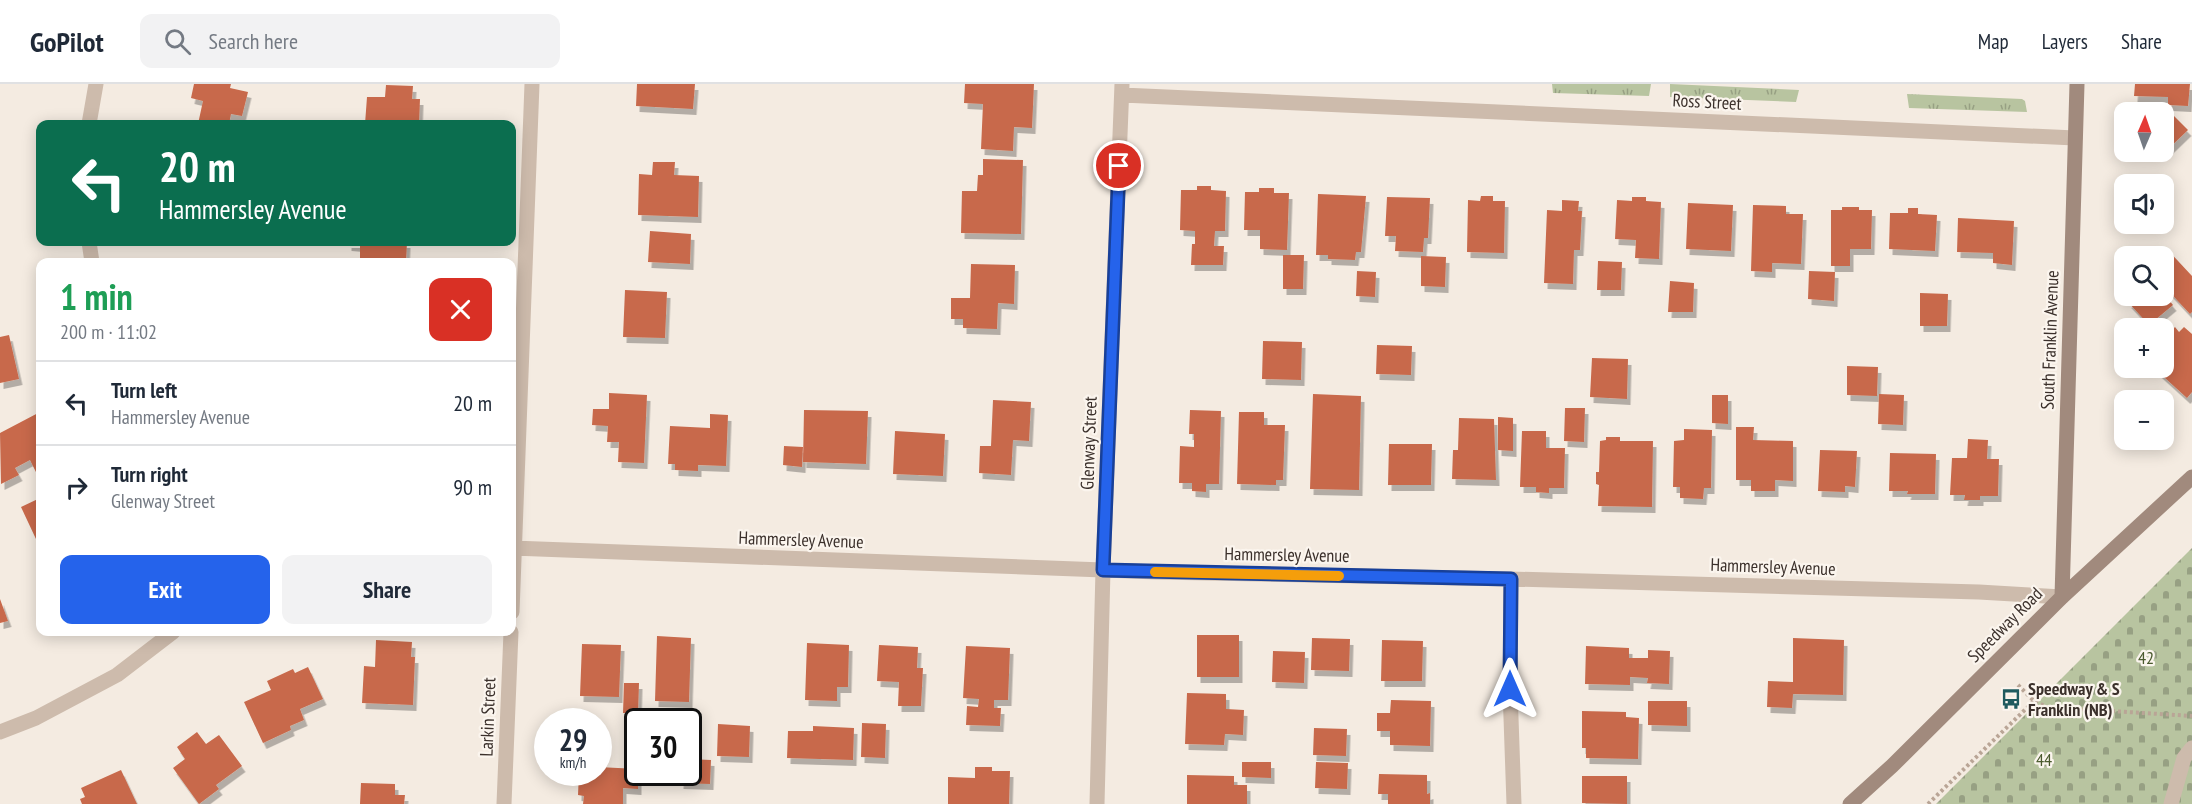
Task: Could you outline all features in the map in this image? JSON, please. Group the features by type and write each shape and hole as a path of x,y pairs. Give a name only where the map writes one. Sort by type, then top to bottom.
{"street":[{"path":"90,120 96,84"},
{"path":"516,475 532,84"},
{"name":"South Franklin Avenue","path":"2062,597 2077,84"},
{"name":"Ross Street","path":"1122,90 2075,138"},
{"name":"Glenway Street","path":"1097,804 1103,570 1122,90"},
{"name":"Speedway Road","path":"1850,804 1892,766 2062,597 2192,477"},
{"name":"Hammersley Avenue","path":"516,548 1103,570 1979,592 2062,597"},
{"path":"1511,579 1510,700 1514,804"},
{"path":"0,732 36,718 117,675 168,636"},
{"name":"Larkin Street","path":"504,804 511,636"},
{"path":"2171,804 2184,758 2192,748"}],"path":[{"path":"2018,685 2034,701 2047,707 2192,716"},
{"path":"1928,804 2034,701"}],"green space":[{"path":"1552,84 1651,84 1649,96 1553,93"},
{"path":"1670,84 1799,90 1796,102 1670,97"},
{"path":"1907,94 2022,99 2025,101 2027,112 1909,108"},
{"path":"2192,548 2192,804 1936,804"}],"building":[{"path":"194,84 231,84 230,88 248,92 242,116 231,114 230,120 199,120 203,101 191,98"},
{"path":"637,84 695,84 693,109 636,106"},
{"path":"965,84 1034,84 1032,128 1014,127 1013,151 981,149 983,104 964,103"},
{"path":"2135,84 2190,84 2188,106 2174,105 2174,102 2168,102 2168,97 2134,96"},
{"path":"386,85 413,86 412,99 420,99 419,120 365,120 367,97 385,97"},
{"path":"2174,116 2188,130 2174,143"},
{"path":"983,159 1023,160 1021,234 961,233 962,191 977,191 978,175 983,175"},
{"path":"653,162 675,162 674,175 699,176 698,217 638,215 639,174 652,175"},
{"path":"1197,186 1211,186 1211,190 1226,191 1225,231 1215,231 1214,246 1224,246 1223,265 1191,265 1195,231 1180,230 1181,190 1197,190"},
{"path":"1259,188 1274,188 1274,193 1289,193 1287,250 1260,249 1260,230 1244,230 1245,192 1259,192"},
{"path":"1318,194 1366,196 1361,252 1356,252 1355,260 1328,259 1328,255 1316,255"},
{"path":"1481,196 1493,196 1493,201 1505,201 1504,253 1467,252 1468,200 1480,201"},
{"path":"1387,197 1430,198 1428,238 1424,238 1423,252 1395,251 1396,236 1385,236"},
{"path":"1632,197 1646,197 1646,201 1661,202 1659,259 1635,258 1636,240 1615,239 1617,200 1632,201"},
{"path":"1562,200 1579,201 1578,211 1582,211 1580,250 1574,250 1573,284 1544,283 1547,210 1562,211"},
{"path":"1688,203 1733,205 1731,251 1686,249"},
{"path":"1753,205 1786,206 1786,214 1803,214 1801,264 1772,263 1772,272 1751,271"},
{"path":"1842,207 1872,210 1871,249 1850,249 1850,266 1831,266 1831,210 1842,210"},
{"path":"1908,208 1918,208 1918,214 1937,215 1935,251 1889,249 1890,213 1908,213"},
{"path":"1958,218 2014,221 2012,265 1993,263 1993,253 1957,252"},
{"path":"650,231 691,234 690,264 648,262"},
{"path":"360,246 407,246 406,258 360,258"},
{"path":"1283,255 1304,255 1303,289 1283,289"},
{"path":"1421,256 1446,257 1445,287 1421,286"},
{"path":"2174,257 2192,276 2192,312 2190,314 2174,297"},
{"path":"1598,261 1622,262 1621,290 1597,290"},
{"path":"971,264 1015,265 1014,304 998,303 997,329 963,328 963,319 951,319 951,298 970,298"},
{"path":"1357,271 1376,272 1375,297 1356,296"},
{"path":"1809,271 1835,272 1834,301 1808,299"},
{"path":"1670,281 1694,283 1693,312 1668,312"},
{"path":"625,290 667,292 665,338 623,337"},
{"path":"1920,293 1948,294 1947,326 1920,326"},
{"path":"2132,306 2172,306 2157,318 2143,318"},
{"path":"2184,327 2192,334 2192,392 2187,398 2165,378 2174,378 2174,328 2179,332"},
{"path":"9,335 19,379 0,383 0,337"},
{"path":"1263,341 1302,342 1301,380 1262,379"},
{"path":"1377,345 1412,346 1411,375 1376,374"},
{"path":"1592,358 1628,359 1627,399 1590,397"},
{"path":"1847,366 1878,367 1877,396 1847,395"},
{"path":"609,393 647,395 644,463 618,462 619,442 607,442 608,426 592,425 593,409 609,409"},
{"path":"1313,394 1361,396 1359,490 1310,489"},
{"path":"1879,394 1904,395 1903,425 1878,424"},
{"path":"1712,395 1728,395 1728,424 1712,423"},
{"path":"993,400 1031,402 1029,441 1013,440 1011,475 979,473 980,446 991,446"},
{"path":"1565,408 1585,408 1584,442 1564,441"},
{"path":"804,410 868,411 866,464 803,462"},
{"path":"1190,410 1221,411 1219,484 1206,484 1206,492 1192,491 1192,483 1179,483 1180,446 1194,447 1194,434 1189,434"},
{"path":"1239,412 1264,412 1264,425 1285,425 1283,480 1276,480 1276,485 1237,484"},
{"path":"36,414 36,472 30,460 15,468 19,475 1,484 0,433"},
{"path":"710,414 728,415 726,466 698,465 698,471 675,470 675,464 668,464 670,426 710,428"},
{"path":"1498,417 1513,418 1513,451 1498,450"},
{"path":"1459,418 1494,419 1496,480 1452,479 1453,450 1458,450"},
{"path":"1736,427 1754,427 1753,440 1793,441 1793,481 1775,480 1775,491 1751,491 1751,480 1736,480"},
{"path":"1684,429 1712,430 1711,488 1704,488 1703,499 1680,498 1680,487 1673,487 1674,441 1684,440"},
{"path":"895,431 945,434 943,476 893,474"},
{"path":"1522,431 1546,431 1546,448 1565,448 1564,488 1549,488 1549,493 1536,492 1536,487 1520,487"},
{"path":"1606,437 1620,437 1620,441 1653,441 1652,507 1598,506 1599,485 1596,484 1596,472 1599,472 1600,441 1606,440"},
{"path":"1968,439 1988,440 1987,459 1999,459 1998,496 1980,496 1980,500 1964,500 1965,495 1950,495 1952,458 1967,458"},
{"path":"1389,444 1432,444 1431,485 1388,485"},
{"path":"784,446 803,447 802,467 783,465"},
{"path":"1820,450 1857,451 1855,487 1845,486 1845,492 1818,491"},
{"path":"1890,453 1936,454 1935,494 1907,494 1908,491 1889,491"},
{"path":"36,500 36,539 21,507"},
{"path":"0,599 8,621 0,623"},
{"path":"1197,635 1239,635 1239,677 1197,677"},
{"path":"657,636 691,638 689,702 655,701"},
{"path":"1312,638 1350,639 1349,671 1311,670"},
{"path":"1793,638 1844,640 1843,695 1793,694 1792,708 1767,707 1768,681 1793,682"},
{"path":"376,640 412,642 411,657 415,657 413,705 362,703 364,666 375,667"},
{"path":"1382,640 1423,641 1422,681 1381,681"},
{"path":"807,643 849,645 848,687 837,687 837,701 805,700"},
{"path":"582,644 621,645 619,697 580,696"},
{"path":"879,645 918,647 917,668 923,668 921,706 898,706 899,682 877,681"},
{"path":"966,646 1010,648 1008,700 994,700 994,708 1001,708 1000,726 966,725 967,706 978,707 979,699 963,698"},
{"path":"1586,646 1629,648 1629,658 1648,658 1648,650 1670,651 1669,684 1647,683 1648,678 1630,677 1630,685 1585,684"},
{"path":"1273,651 1305,652 1304,683 1272,682"},
{"path":"308,667 323,699 300,709 304,720 290,726 291,730 263,743 244,702 271,690 267,681 293,669 295,673"},
{"path":"624,683 639,683 638,708 624,708 623,713"},
{"path":"1187,693 1226,694 1226,709 1244,710 1243,735 1225,734 1224,745 1185,744"},
{"path":"1391,700 1431,701 1430,746 1390,745 1390,731 1377,731 1377,713 1390,713"},
{"path":"1648,701 1687,701 1687,726 1648,725"},
{"path":"1582,711 1626,712 1626,717 1639,718 1638,759 1586,758 1586,748 1582,748"},
{"path":"862,723 886,724 885,758 861,757"},
{"path":"718,724 750,726 749,757 717,756"},
{"path":"813,726 854,728 853,760 787,758 788,731 813,731"},
{"path":"1314,728 1347,729 1346,756 1313,755"},
{"path":"197,732 206,744 219,735 242,766 216,785 219,789 199,804 173,768 185,759 177,747"},
{"path":"702,760 711,760 710,784 702,784"},
{"path":"1242,762 1271,762 1271,778 1242,777"},
{"path":"1316,762 1348,763 1347,789 1315,788"},
{"path":"975,767 992,767 992,771 1010,771 1009,804 948,804 948,777 975,778"},
{"path":"612,768 624,768 624,786 638,786 638,789 623,788 623,804 583,804 584,796 578,795 578,786 612,786"},
{"path":"121,770 137,804 82,804 80,799 85,797 81,788"},
{"path":"1379,774 1427,775 1427,794 1430,793 1430,804 1388,804 1388,794 1378,794"},
{"path":"1187,775 1234,776 1234,785 1247,785 1247,804 1187,804"},
{"path":"1582,776 1627,776 1627,804 1582,803"},
{"path":"361,783 395,784 395,795 405,795 404,804 360,804"}],"slow traffic":[{"path":"1155,572 1339,576"}],"place":[{"name":"Speedway & S Franklin (NB)","path":"2011,699"}],"route":[{"path":"1119,166 1103,570 1511,579 1510,689"}],"park label":[{"name":"42","path":"2146,658"},
{"name":"44","path":"2044,760"}]}
